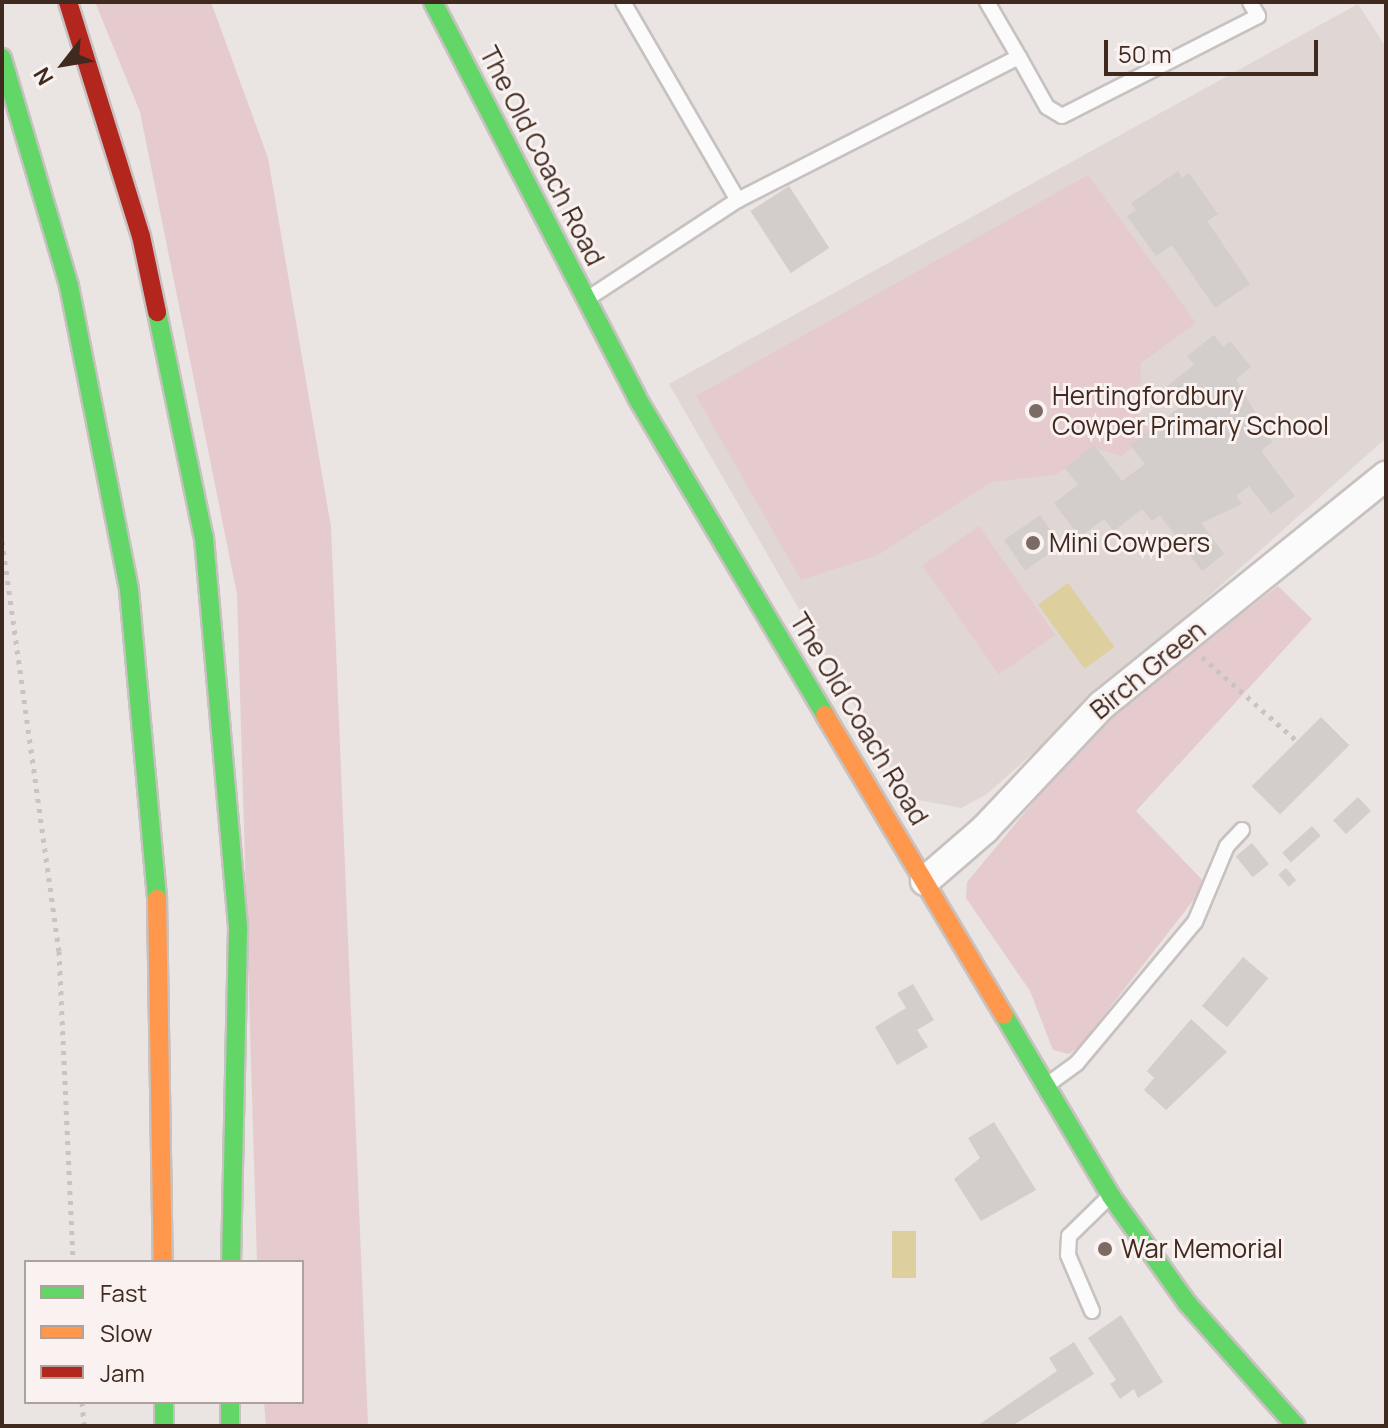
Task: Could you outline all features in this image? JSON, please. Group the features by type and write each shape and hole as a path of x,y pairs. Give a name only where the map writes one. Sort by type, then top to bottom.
{"main road":[{"path":"68,2 141,236 204,538 238,930 231,1260"},
{"name":"The Old Coach Road","path":"433,2 637,398 1111,1196 1187,1303 1296,1426"},
{"path":"2,58 69,286 129,590 157,885 163,1260"},
{"path":"164,1404 164,1426"},
{"path":"230,1404 230,1426"}],"street":[{"name":"Birch Green","path":"925,881 985,829 1102,705 1386,476"}],"lane":[{"path":"623,2 738,200"},
{"path":"987,2 1047,107 1062,116 1258,16 1250,2"},
{"path":"587,299 738,200 1019,57"},
{"path":"1046,1086 1077,1063 1195,922 1227,846 1242,830"},
{"path":"1092,1311 1068,1255 1069,1236 1111,1196"}],"path":[{"path":"2,541 59,951 73,1260"},
{"path":"1183,640 1298,742"},
{"path":"82,1404 84,1426"}],"shaded area":[{"path":"95,2 211,2 268,158 331,527 368,1426 266,1426 264,1404 304,1404 304,1260 257,1260 237,594 140,112"},
{"name":"Hertingfordbury Cowper Primary School","path":"1358,4 1386,47 1386,438 987,794 961,808 908,798 669,384"},
{"path":"1088,175 1196,323 1140,364 1141,381 1127,399 1151,433 1121,456 1096,448 1055,475 991,482 878,555 801,580 696,396"},
{"path":"979,526 1055,635 999,675 922,566"},
{"path":"1068,583 1114,647 1085,669 1038,605"},
{"path":"1278,586 1312,619 1136,811 1206,884 1080,1046 1069,1054 1053,1050 1030,991 966,898 967,882 1100,722"},
{"path":"892,1231 916,1231 916,1278 892,1278"}],"building":[{"path":"1178,171 1182,178 1189,173 1218,214 1207,221 1250,284 1215,308 1172,245 1156,256 1127,216 1136,210 1131,203"},
{"path":"789,186 829,248 791,273 750,211"},
{"path":"1214,335 1223,347 1230,341 1251,367 1236,379 1272,442 1261,451 1295,496 1271,514 1249,486 1236,496 1242,504 1201,523 1224,554 1202,571 1160,515 1152,521 1142,509 1114,531 1104,519 1080,537 1054,503 1078,485 1065,468 1094,445 1122,481 1145,464 1130,445 1180,407 1165,388 1194,365 1187,356"},
{"name":"Mini Cowpers","path":"1040,515 1061,545 1025,571 1004,540"},
{"path":"1321,717 1349,745 1280,815 1252,786"},
{"path":"1358,797 1371,811 1346,834 1333,820"},
{"path":"1312,826 1321,836 1291,862 1282,853"},
{"path":"1252,843 1269,864 1253,877 1236,856"},
{"path":"1286,868 1296,880 1289,887 1278,874"},
{"path":"1243,957 1268,978 1227,1027 1202,1006"},
{"path":"913,984 934,1020 917,1030 928,1047 897,1065 875,1027 906,1008 897,993"},
{"path":"1191,1019 1227,1052 1166,1110 1144,1090 1154,1078 1147,1071"},
{"path":"994,1122 1036,1190 981,1221 954,1179 980,1158 968,1138"},
{"path":"1121,1315 1163,1382 1138,1398 1134,1389 1120,1399 1110,1384 1116,1380 1088,1338"},
{"path":"1074,1342 1094,1374 1012,1426 977,1426 1057,1371 1049,1358"}],"traffic: fast":[{"path":"433,2 637,398 825,715"},
{"path":"2,58 69,286 129,590 157,899"},
{"path":"157,312 204,538 238,930 231,1260"},
{"path":"1004,1015 1111,1196 1187,1303 1296,1426"},
{"path":"164,1404 164,1426"},
{"path":"230,1404 230,1426"}],"traffic: slow":[{"path":"825,715 1004,1015"},
{"path":"157,899 163,1260"}],"traffic: jam":[{"path":"68,2 141,236 157,312"}],"place":[{"name":"Hertingfordbury Cowper Primary School","path":"1036,411"},
{"name":"Mini Cowpers","path":"1033,543"},
{"name":"War Memorial","path":"1105,1249"}]}
